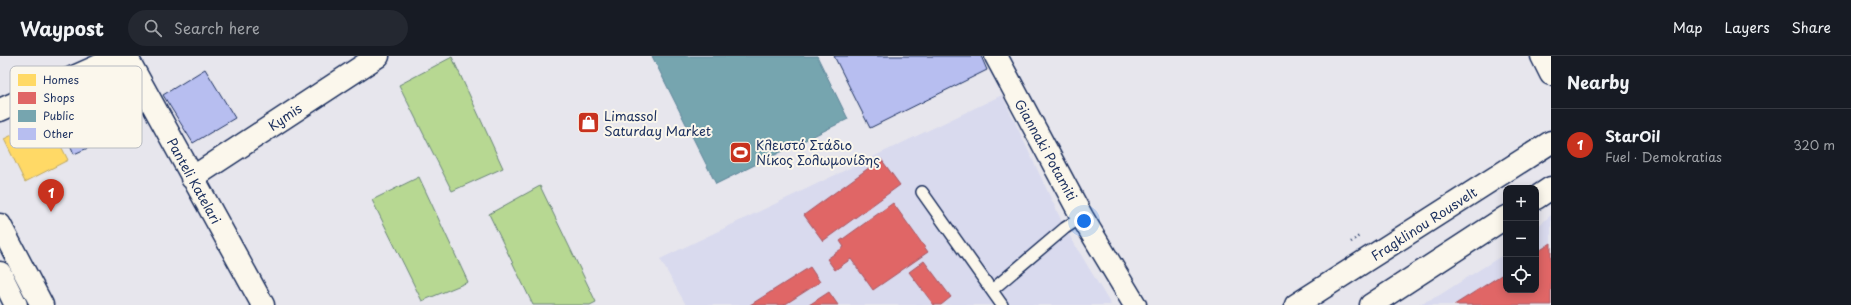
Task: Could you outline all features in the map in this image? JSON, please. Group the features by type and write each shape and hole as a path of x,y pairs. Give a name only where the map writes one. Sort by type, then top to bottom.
{"street":[{"path":"99,66 121,56"},
{"name":"Panteli Katelari","path":"126,56 131,66"},
{"name":"Kymis","path":"192,178 350,64 378,56"},
{"name":"Giannaki Potamiti","path":"996,56 1082,217 1135,305"},
{"path":"1542,56 1551,74"},
{"name":"Panteli Katelari","path":"142,86 263,305"},
{"path":"0,110 10,106"},
{"name":"Fragklinou Rousvelt","path":"1296,305 1551,142"},
{"path":"1539,196 1551,188"},
{"path":"1371,305 1503,219"},
{"path":"0,226 42,305"},
{"path":"0,273 16,305"}],"lane":[{"path":"922,192 1002,305"},
{"path":"992,290 1065,228 1082,217"}],"shaded area":[{"path":"1002,95 1065,228 1111,305 686,305 660,259"},
{"path":"1551,215 1551,305 1417,305 1438,296 1503,255 1503,293 1539,293 1539,225"}],"green space":[{"path":"452,57 503,168 452,191 399,85"},
{"path":"419,177 468,282 422,301 372,200"},
{"path":"540,186 596,302 590,305 533,305 489,214"}],"building: Homes":[{"path":"10,136 10,148 62,148 68,160 25,182 4,139"}],"building: Shops":[{"path":"881,159 900,185 823,241 804,215"},
{"path":"893,203 928,252 873,290 851,259 835,270 827,259 844,247 840,241"},
{"path":"1551,243 1551,305 1454,305 1503,274 1503,293 1539,293 1539,251"},
{"path":"924,261 951,297 941,305 934,305 909,272"},
{"path":"810,267 820,282 784,305 750,305"},
{"path":"829,292 838,305 809,305"}],"building: Public":[{"name":"Κλειστό Στάδιο Νίκος Σολωμονίδης","path":"652,56 817,56 848,119 716,184"}],"building: Other":[{"path":"834,56 981,56 987,70 870,128"},
{"path":"205,69 235,118 193,143 163,95"},
{"path":"71,148 88,148 74,154"}],"place":[{"name":"Limassol Saturday Market","path":"589,123"},
{"name":"Κλειστό Στάδιο Νίκος Σολωμονίδης","path":"741,152"},
{"name":"StarOil","path":"51,212"}]}
